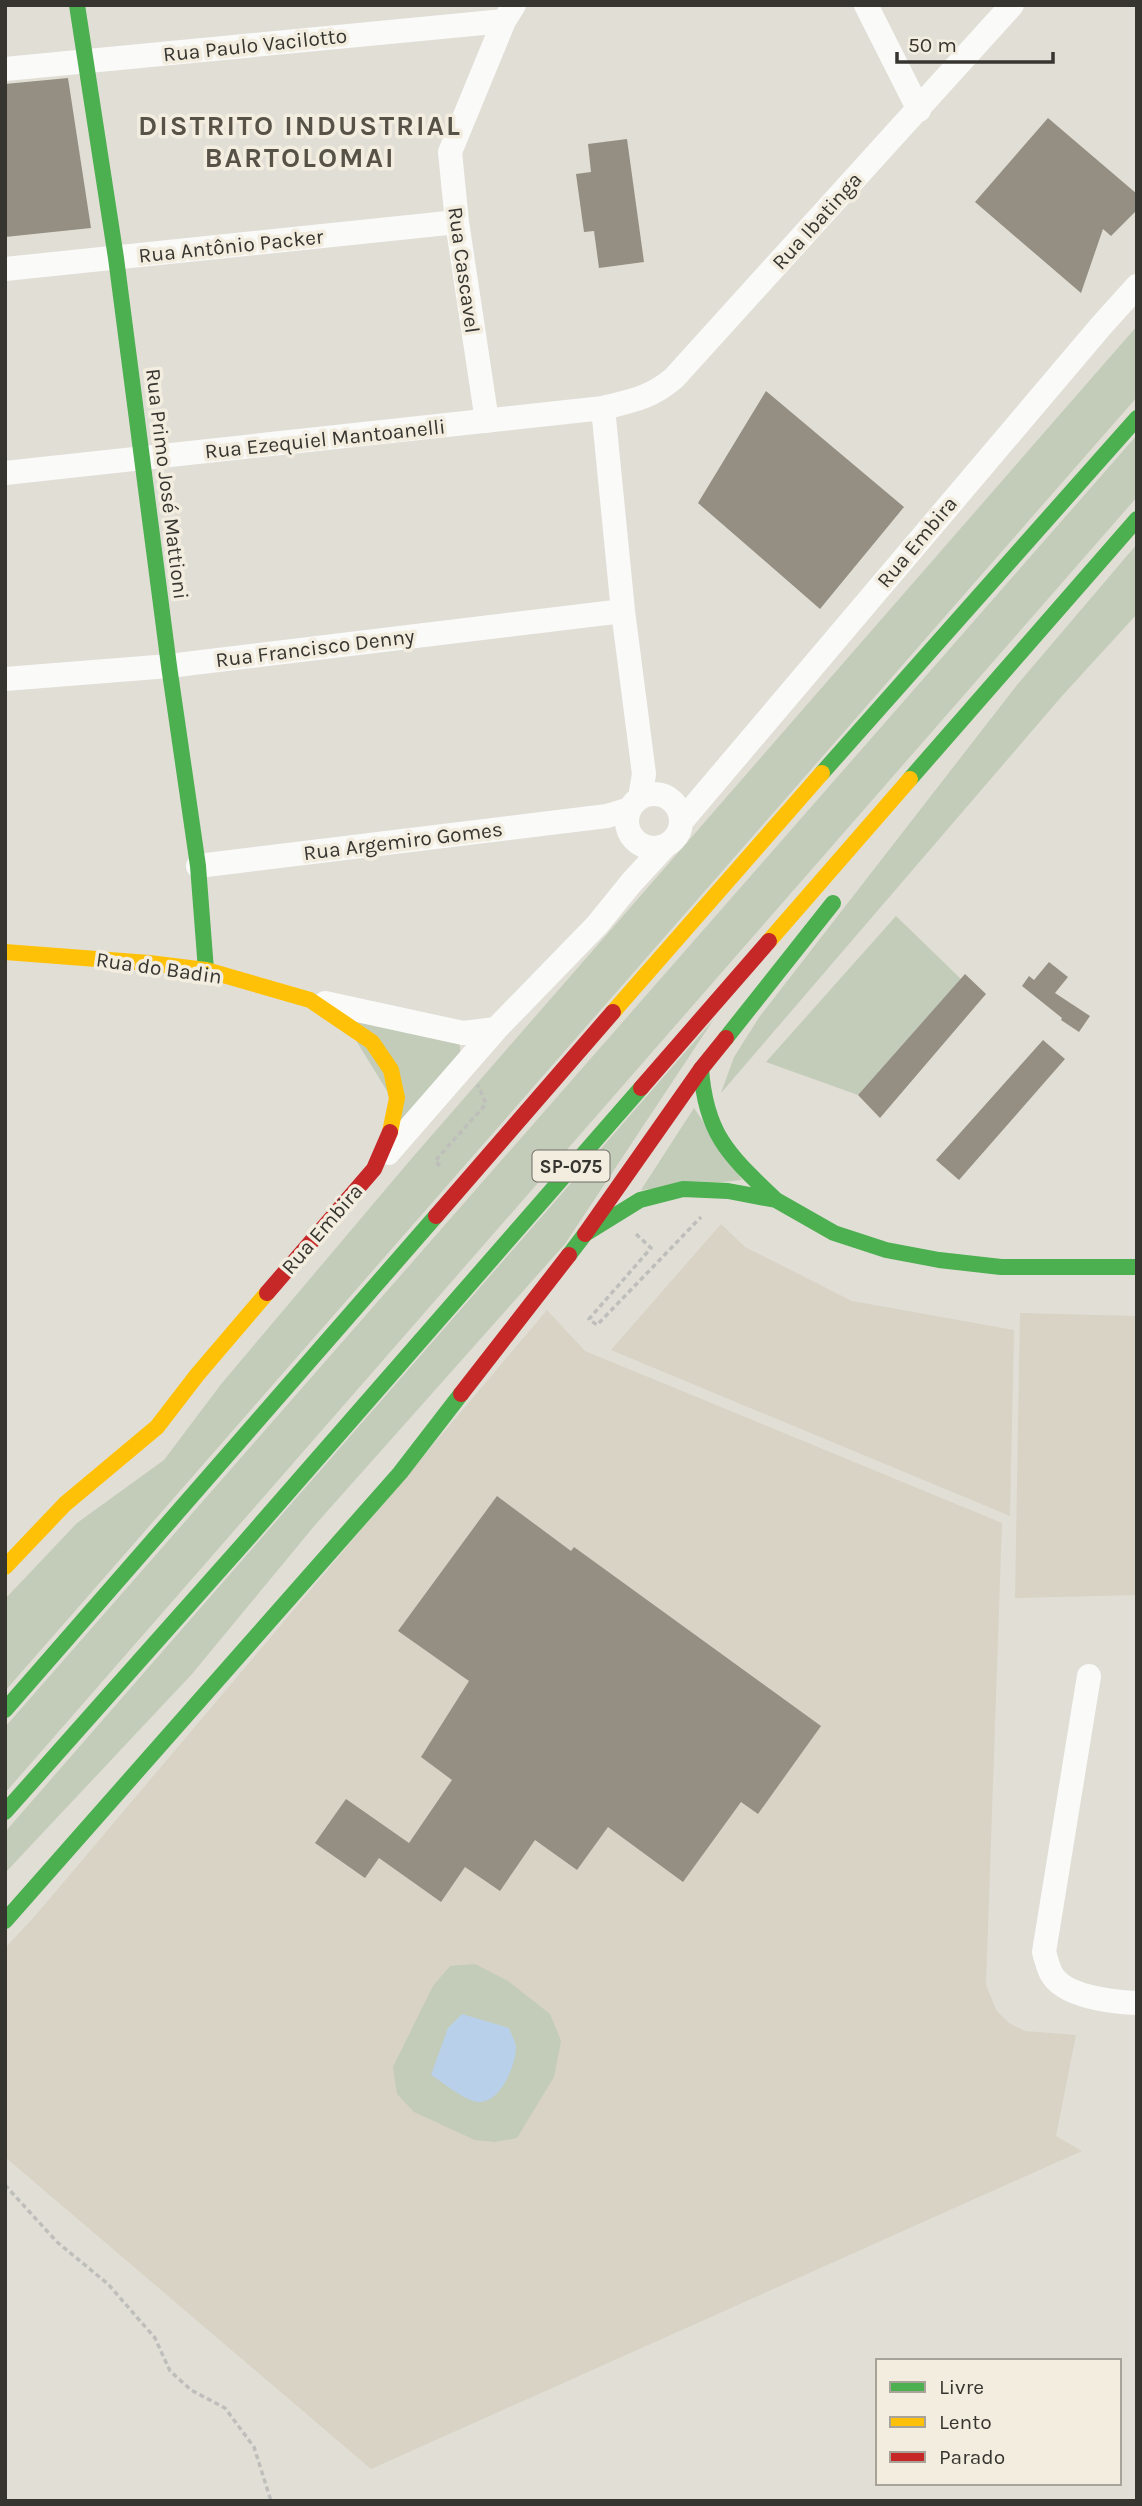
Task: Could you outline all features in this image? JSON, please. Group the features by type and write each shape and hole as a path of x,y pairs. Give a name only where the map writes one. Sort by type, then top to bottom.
{"main road":[{"name":"Rua Primo José Mattioni","path":"77,5 116,258 198,866 206,970"},
{"name":"SP-075","path":"5,1710 775,826 1137,418"},
{"name":"SP-075","path":"5,1812 244,1543 1137,519"},
{"path":"940,770 966,713"},
{"path":"5,1921 400,1473 585,1234 701,1069 844,890"},
{"name":"Rua do Badin","path":"5,952 206,970 310,1000 372,1042 391,1070 397,1098 391,1129 374,1168"},
{"path":"701,1069 705,1113 716,1136 738,1164 776,1200 834,1233 886,1250 939,1260 1002,1267 1137,1267"},
{"name":"Rua Embira","path":"5,1567 65,1504 157,1427 197,1375 374,1168"},
{"path":"585,1234 640,1200 683,1189 728,1191 776,1200"}],"street":[{"path":"866,5 919,110"},
{"name":"Rua Ibatinga","path":"603,408 645,398 674,378 1012,5"},
{"name":"Rua Paulo Vacilotto","path":"5,69 509,13"},
{"name":"Rua Cascavel","path":"487,421 457,222 450,152 509,13"},
{"name":"Rua Antônio Packer","path":"5,269 457,222"},
{"name":"Rua Embira","path":"374,1168 496,1029 597,925 679,831 649,808 1137,286"},
{"path":"603,408 623,611 649,808 631,883"},
{"name":"Rua Ezequiel Mantoanelli","path":"5,473 603,408"},
{"name":"Rua Francisco Denny","path":"5,679 169,666 623,611"},
{"name":"Rua Argemiro Gomes","path":"198,866 649,808 639,844 648,847 667,845"},
{"name":"Rua do Badin","path":"310,1000 463,1033 496,1029"},
{"path":"1089,1676 1044,1952 1051,1975 1065,1988 1108,2002 1137,2003"}],"path":[{"path":"651,1248 589,1320 597,1325 701,1217"},
{"path":"5,2185 57,2242 108,2284 155,2338 170,2371 191,2390 225,2408 254,2446 271,2501"}],"shaded area":[{"path":"721,1224 745,1247 852,1301 1014,1330 1010,1516 611,1350"},
{"path":"547,1310 585,1351 1002,1523 986,1985 996,2010 1009,2023 1025,2031 1076,2035 1056,2136 1082,2151 371,2469 5,2157 5,1948 35,1916"},
{"path":"1020,1313 1137,1316 1137,1595 1015,1598"}],"green space":[{"path":"1137,326 1137,397 5,1691 5,1599 77,1523 164,1460 222,1383 412,1158"},
{"path":"1137,435 1137,497 5,1793 5,1727"},
{"path":"1137,544 1137,614 1062,696 721,1093 734,1057 760,1016 1017,685"},
{"path":"896,916 961,979 858,1095 766,1062"},
{"path":"338,1011 459,1036 461,1059 395,1145 395,1104"},
{"path":"714,1019 565,1244 315,1525 192,1674 5,1873 5,1832"},
{"path":"694,1108 742,1180 641,1190"},
{"path":"475,1964 508,1981 550,2014 561,2041 554,2077 517,2138 495,2142 475,2140 414,2112 397,2094 393,2067 433,1986 450,1966"}],"water":[{"path":"462,2014 509,2028 516,2046 509,2076 504,2085 490,2099 482,2102 468,2099 431,2075 448,2028"}],"building":[{"path":"68,78 91,228 5,237 5,84"},
{"path":"1048,118 1137,194 1137,210 1111,236 1103,229 1081,293 975,202"},
{"path":"627,139 644,262 599,268 594,231 584,232 576,174 591,172 588,144"},
{"path":"766,391 904,507 820,609 698,503"},
{"path":"1049,962 1068,977 1055,993 1090,1016 1079,1032 1022,986 1029,976 1034,980"},
{"path":"965,974 986,994 880,1118 858,1095"},
{"path":"1043,1040 1065,1059 959,1180 936,1160"},
{"path":"497,1496 571,1551 574,1547 821,1726 758,1814 741,1802 683,1882 608,1827 577,1870 535,1840 500,1891 465,1867 441,1902 379,1858 365,1878 315,1843 346,1799 409,1843 452,1780 421,1757 469,1681 398,1631"}],"traffic: fast":[{"path":"77,5 116,258 198,866 206,970"},
{"path":"822,773 1137,418"},
{"path":"910,779 1137,519"},
{"path":"726,1038 833,903"},
{"path":"701,1069 708,1112 723,1143 733,1157 776,1200"},
{"path":"5,1812 641,1088"},
{"path":"569,1255 585,1234 640,1200 683,1189 728,1191 776,1200 834,1233 886,1250 939,1260 1001,1267 1137,1267"},
{"path":"5,1710 436,1216"},
{"path":"5,1921 400,1473 461,1394"}],"traffic: slow":[{"path":"613,1012 822,773"},
{"path":"769,941 910,779"},
{"path":"5,952 206,970 310,1000 372,1042 391,1070 397,1098 390,1132"},
{"path":"5,1567 65,1504 157,1427 267,1293"}],"traffic: jam":[{"path":"641,1088 769,941"},
{"path":"436,1216 613,1012"},
{"path":"585,1234 701,1069 726,1038"},
{"path":"267,1293 374,1169 390,1132"},
{"path":"461,1394 569,1255"}],"district":[{"name":"DISTRITO INDUSTRIAL BARTOLOMAI","path":"300,141"}]}
